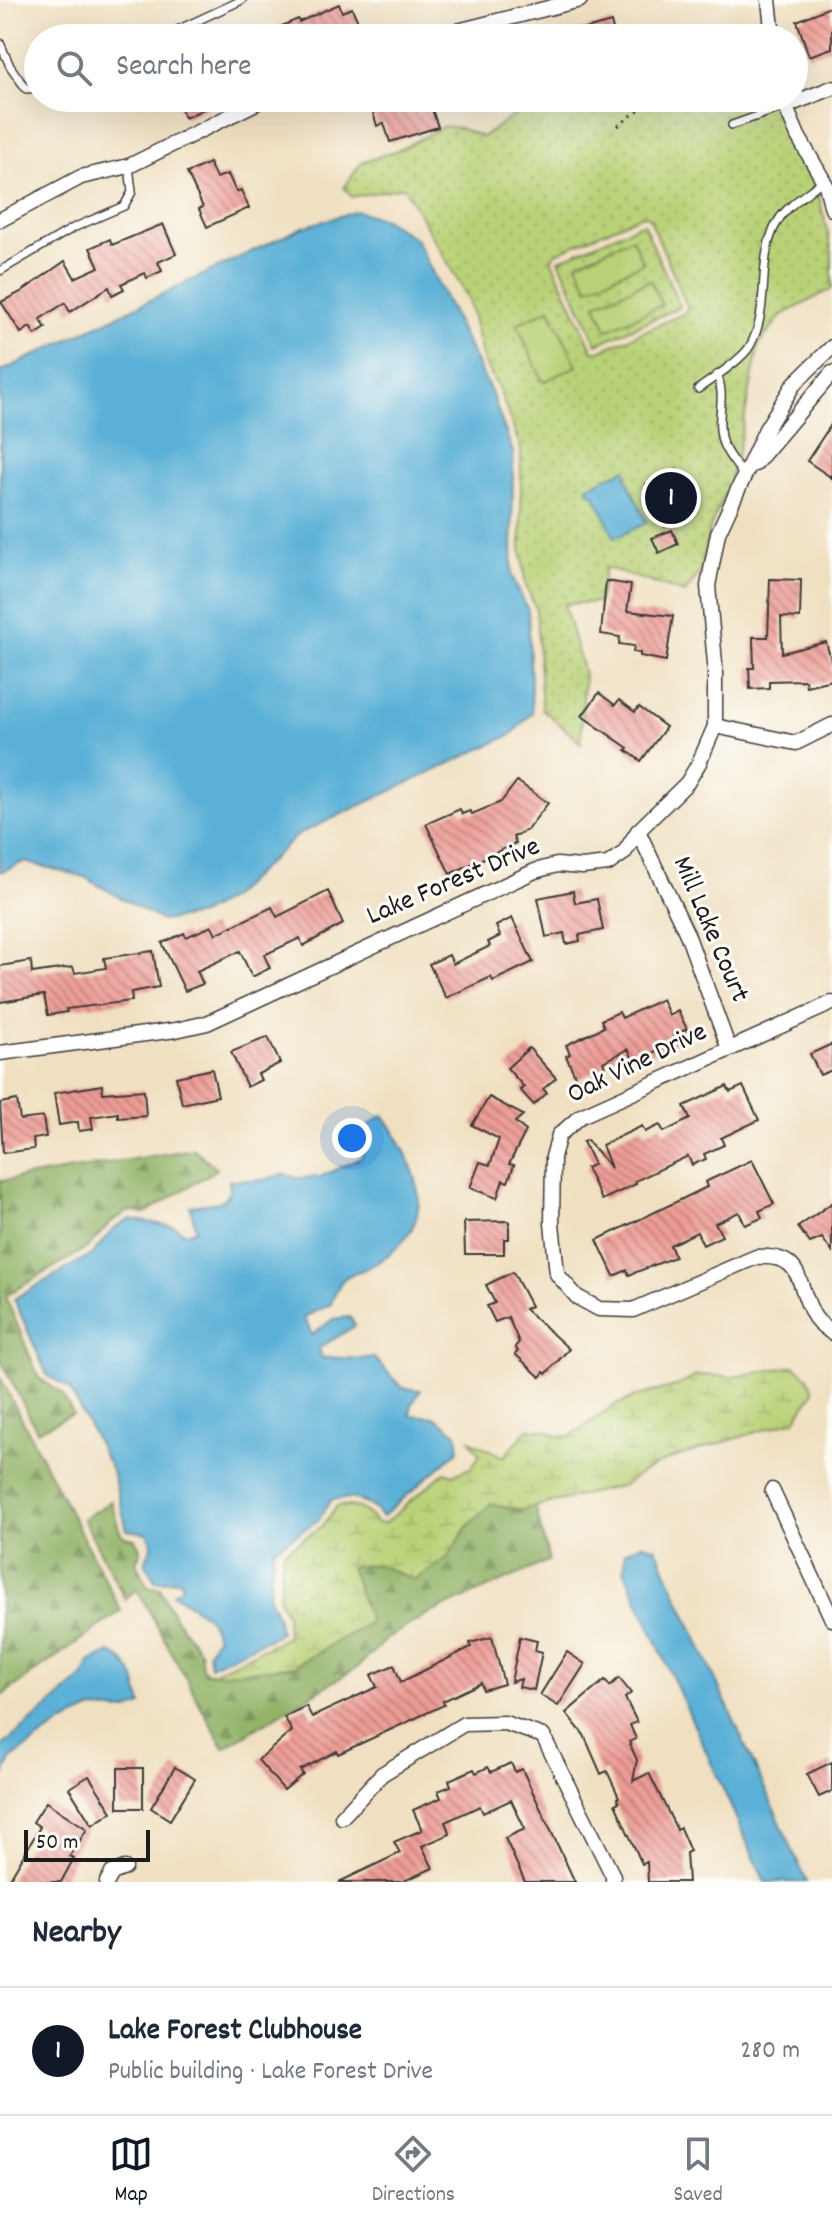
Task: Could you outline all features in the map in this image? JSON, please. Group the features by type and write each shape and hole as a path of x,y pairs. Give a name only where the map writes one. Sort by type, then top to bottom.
{"street":[{"path":"485,24 580,0"},
{"path":"769,0 772,24"},
{"path":"808,95 832,88"},
{"path":"0,220 81,177 129,166 238,112"},
{"path":"788,112 823,180 832,209"},
{"name":"Lake Forest Drive","path":"0,1053 176,1030 207,1023 535,871 557,865 582,867 608,864 624,853 638,831 687,783 715,726 715,663 708,586 718,533 766,429 794,384 832,347"},
{"name":"Lake Forest Drive","path":"743,475 832,373"},
{"path":"715,726 796,743 832,725"},
{"name":"Mill Lake Court","path":"638,831 687,934 729,1049"},
{"name":"Oak Vine Drive","path":"832,1003 581,1116 559,1135 553,1157 552,1223 557,1274 577,1297 599,1309 633,1310 756,1257 777,1256 793,1265 815,1319 832,1333"},
{"path":"772,1490 832,1619"},
{"path":"342,1817 382,1774 464,1724 505,1723 543,1736 613,1876 613,1882"},
{"path":"107,1882 112,1873 125,1868"}],"lane":[{"path":"190,24 242,0"},
{"path":"1,49 24,86"},
{"path":"732,125 761,112"},
{"path":"0,271 73,228 124,206 132,192 129,166"},
{"path":"698,389 749,347 759,318 766,246 779,218 823,180"},
{"path":"717,375 723,400 722,444 743,475"}],"path":[{"path":"618,126 636,112"}],"green space":[{"path":"519,112 778,112 789,140 817,189 832,251 832,289 782,315 759,344 734,471 730,474 731,480 709,530 701,571 685,593 605,567 599,602 564,604 584,674 581,743 542,709 536,609 526,586 521,547 521,449 499,389 483,360 469,300 404,187 352,197 344,188 361,163 403,148 444,126 460,128 482,137","holes":["645,215 650,219 688,308 683,314 600,351 593,351 551,259 556,253 639,216"]},
{"path":"643,223 680,307 597,344 559,260"},
{"path":"632,238 643,263 588,288 577,263"},
{"path":"650,280 662,305 607,330 596,304"},
{"path":"550,309 577,366 543,382 517,324"},
{"path":"194,1149 217,1169 144,1214 126,1213 110,1223 87,1248 6,1298 39,1378 62,1394 73,1414 37,1431 0,1359 0,1181"},
{"path":"794,1366 807,1377 814,1392 795,1420 667,1460 642,1472 625,1485 520,1510 491,1503 466,1528 448,1557 415,1580 376,1564 350,1567 370,1622 294,1666 219,1674 216,1671 287,1637 286,1614 279,1600 283,1552 322,1526 337,1506 359,1508 377,1523 384,1524 445,1472 453,1475 471,1468 480,1455 470,1440 504,1457 528,1429 571,1436 611,1407 634,1397 676,1386 698,1375 732,1377"},
{"path":"0,1377 121,1611 0,1697"},
{"path":"111,1501 120,1532 135,1539 141,1551 136,1563 148,1587 160,1588 174,1617 200,1651 202,1668 208,1673 294,1666 369,1623 350,1567 376,1564 393,1570 448,1557 466,1528 491,1503 520,1510 535,1505 549,1561 426,1615 386,1639 358,1667 224,1748 137,1589 125,1599 83,1519"}],"water":[{"path":"357,211 384,219 416,239 491,392 513,452 512,576 528,610 532,713 511,735 299,834 230,898 200,915 162,921 82,876 24,862 0,872 0,372 303,227"},
{"path":"625,469 647,523 615,538 594,493 591,494 587,487"},
{"path":"383,1115 405,1152 417,1185 419,1199 413,1227 393,1251 369,1267 344,1278 331,1304 304,1317 312,1335 333,1319 350,1317 355,1326 319,1348 322,1358 373,1357 403,1388 421,1390 412,1404 410,1415 434,1417 457,1433 459,1450 382,1517 360,1500 332,1499 318,1520 274,1549 269,1597 278,1618 280,1633 210,1666 208,1652 217,1636 208,1617 173,1593 181,1588 182,1580 155,1581 145,1563 152,1545 147,1533 127,1530 112,1471 69,1388 47,1375 14,1299 92,1254 114,1229 130,1219 176,1227 185,1233 196,1229 190,1206 220,1202 230,1192 229,1180 263,1180 283,1174 298,1178 320,1177 361,1158 365,1149 363,1135 369,1125"},
{"path":"642,1544 656,1548 807,1882 765,1882 624,1570 625,1552"},
{"path":"110,1652 129,1668 142,1705 126,1711 93,1709 64,1722 12,1758 0,1783 0,1748 83,1677 89,1662"}],"building":[{"path":"339,4 342,12 352,8 359,24 286,24 298,19 299,22"},
{"path":"832,6 832,48 809,56 808,24 798,24 797,21"},
{"path":"182,112 197,112 185,118"},
{"path":"373,112 433,112 438,127 390,142 384,123 377,126"},
{"path":"209,163 216,178 228,174 236,192 241,190 249,208 207,227 199,209 203,207 187,173"},
{"path":"163,224 176,254 158,262 162,271 147,278 145,273 121,284 124,289 112,295 109,287 70,312 65,303 40,319 46,328 35,335 30,327 21,333 1,302 65,261 75,278 99,267 90,248 110,239 112,245"},
{"path":"832,423 832,478 807,461"},
{"path":"677,470 697,512 665,527 646,484"},
{"path":"672,530 678,544 659,553 652,538"},
{"path":"770,579 801,580 800,618 781,617 782,653 826,642 832,664 832,680 806,686 805,680 769,681 769,688 750,689 749,668 754,668 753,637 768,637"},
{"path":"606,581 631,585 627,611 673,616 666,661 640,656 640,653 633,652 634,646 619,644 620,637 601,634"},
{"path":"599,693 615,705 619,700 635,712 639,707 666,727 641,761 626,750 628,748 582,716"},
{"path":"517,781 548,803 527,830 513,837 516,843 450,874 426,824 460,809 462,814 470,811 472,814 501,802"},
{"path":"328,891 343,924 303,946 300,938 264,955 270,968 252,977 240,951 197,971 203,984 185,991 162,943 212,926 216,934 272,907 277,917"},
{"path":"573,891 575,903 597,899 603,930 579,935 580,941 566,944 564,933 546,937 538,898"},
{"path":"512,918 533,962 446,998 429,964 449,955 453,964 490,946 488,942 500,936 496,926"},
{"path":"153,951 159,987 131,992 132,1001 66,1009 67,1012 48,1015 44,995 0,1002 0,966 31,961 32,973 73,967 75,973 106,968 104,958"},
{"path":"662,999 669,1015 678,1011 687,1029 674,1035 677,1042 634,1061 628,1049 603,1062 605,1067 577,1080 566,1056 570,1054 566,1045 604,1027 601,1020 619,1012 622,1018"},
{"path":"268,1037 280,1063 258,1074 261,1080 247,1087 231,1052"},
{"path":"832,1044 832,1070 820,1075 810,1054"},
{"path":"529,1048 556,1078 543,1089 547,1093 534,1105 520,1090 524,1087 507,1068"},
{"path":"212,1069 218,1096 182,1104 176,1077"},
{"path":"102,1085 103,1093 144,1090 146,1116 118,1118 118,1113 91,1117 93,1129 79,1131 78,1122 59,1125 54,1093"},
{"path":"727,1086 730,1092 743,1086 759,1120 721,1138 724,1145 704,1154 706,1159 692,1165 688,1156 602,1200 586,1168 594,1164 583,1142 587,1140 611,1168 602,1145 642,1126 645,1132 660,1125 664,1132 690,1119 684,1106"},
{"path":"489,1097 523,1115 515,1122 526,1131 509,1164 514,1165 508,1182 503,1180 497,1198 470,1188 480,1162 490,1165 499,1139 472,1125"},
{"path":"17,1100 20,1120 43,1117 46,1137 33,1139 34,1149 3,1153 0,1103"},
{"path":"752,1160 774,1204 759,1211 762,1218 745,1225 739,1212 715,1223 722,1236 703,1245 697,1232 670,1245 675,1257 629,1275 627,1270 614,1276 597,1240 707,1187 705,1182"},
{"path":"832,1203 832,1252 822,1238 810,1243 798,1227"},
{"path":"509,1221 509,1239 504,1239 504,1254 465,1254 464,1222"},
{"path":"513,1272 531,1306 525,1309 569,1349 540,1377 515,1354 519,1342 508,1317 495,1322 487,1306 495,1303 486,1285"},
{"path":"492,1637 504,1684 483,1690 481,1683 443,1701 444,1705 338,1754 337,1751 300,1770 303,1774 284,1790 258,1760 292,1731 284,1717 306,1706 312,1717 377,1687 371,1675 394,1665 401,1682 471,1647 470,1643"},
{"path":"520,1637 537,1641 535,1650 542,1652 534,1690 519,1687 521,1679 511,1682"},
{"path":"567,1652 585,1664 558,1706 540,1695"},
{"path":"619,1678 631,1693 625,1698 637,1722 630,1725 636,1739 629,1742 637,1760 633,1781 649,1773 677,1830 680,1828 690,1851 686,1853 688,1882 648,1882 647,1862 642,1864 615,1804 619,1802 619,1797 607,1771 601,1774 584,1735 566,1713 605,1680 610,1686"},
{"path":"832,1762 832,1791 819,1797 807,1774"},
{"path":"511,1763 515,1772 522,1769 575,1882 525,1882 505,1838 525,1829 511,1800 483,1813 480,1806 445,1822 450,1834 422,1846 433,1868 402,1882 339,1882 400,1853 394,1842 422,1830 413,1810 441,1798 438,1791 451,1786 449,1780 474,1769 476,1773 488,1767 491,1772"},
{"path":"175,1767 195,1779 170,1820 151,1808"},
{"path":"118,1768 143,1768 143,1808 118,1808"},
{"path":"89,1776 112,1812 92,1825 69,1788"},
{"path":"46,1802 87,1829 70,1856 74,1858 61,1882 8,1882 40,1827 33,1822"}],"place":[{"name":"Lake Forest Clubhouse","path":"671,498"}]}
